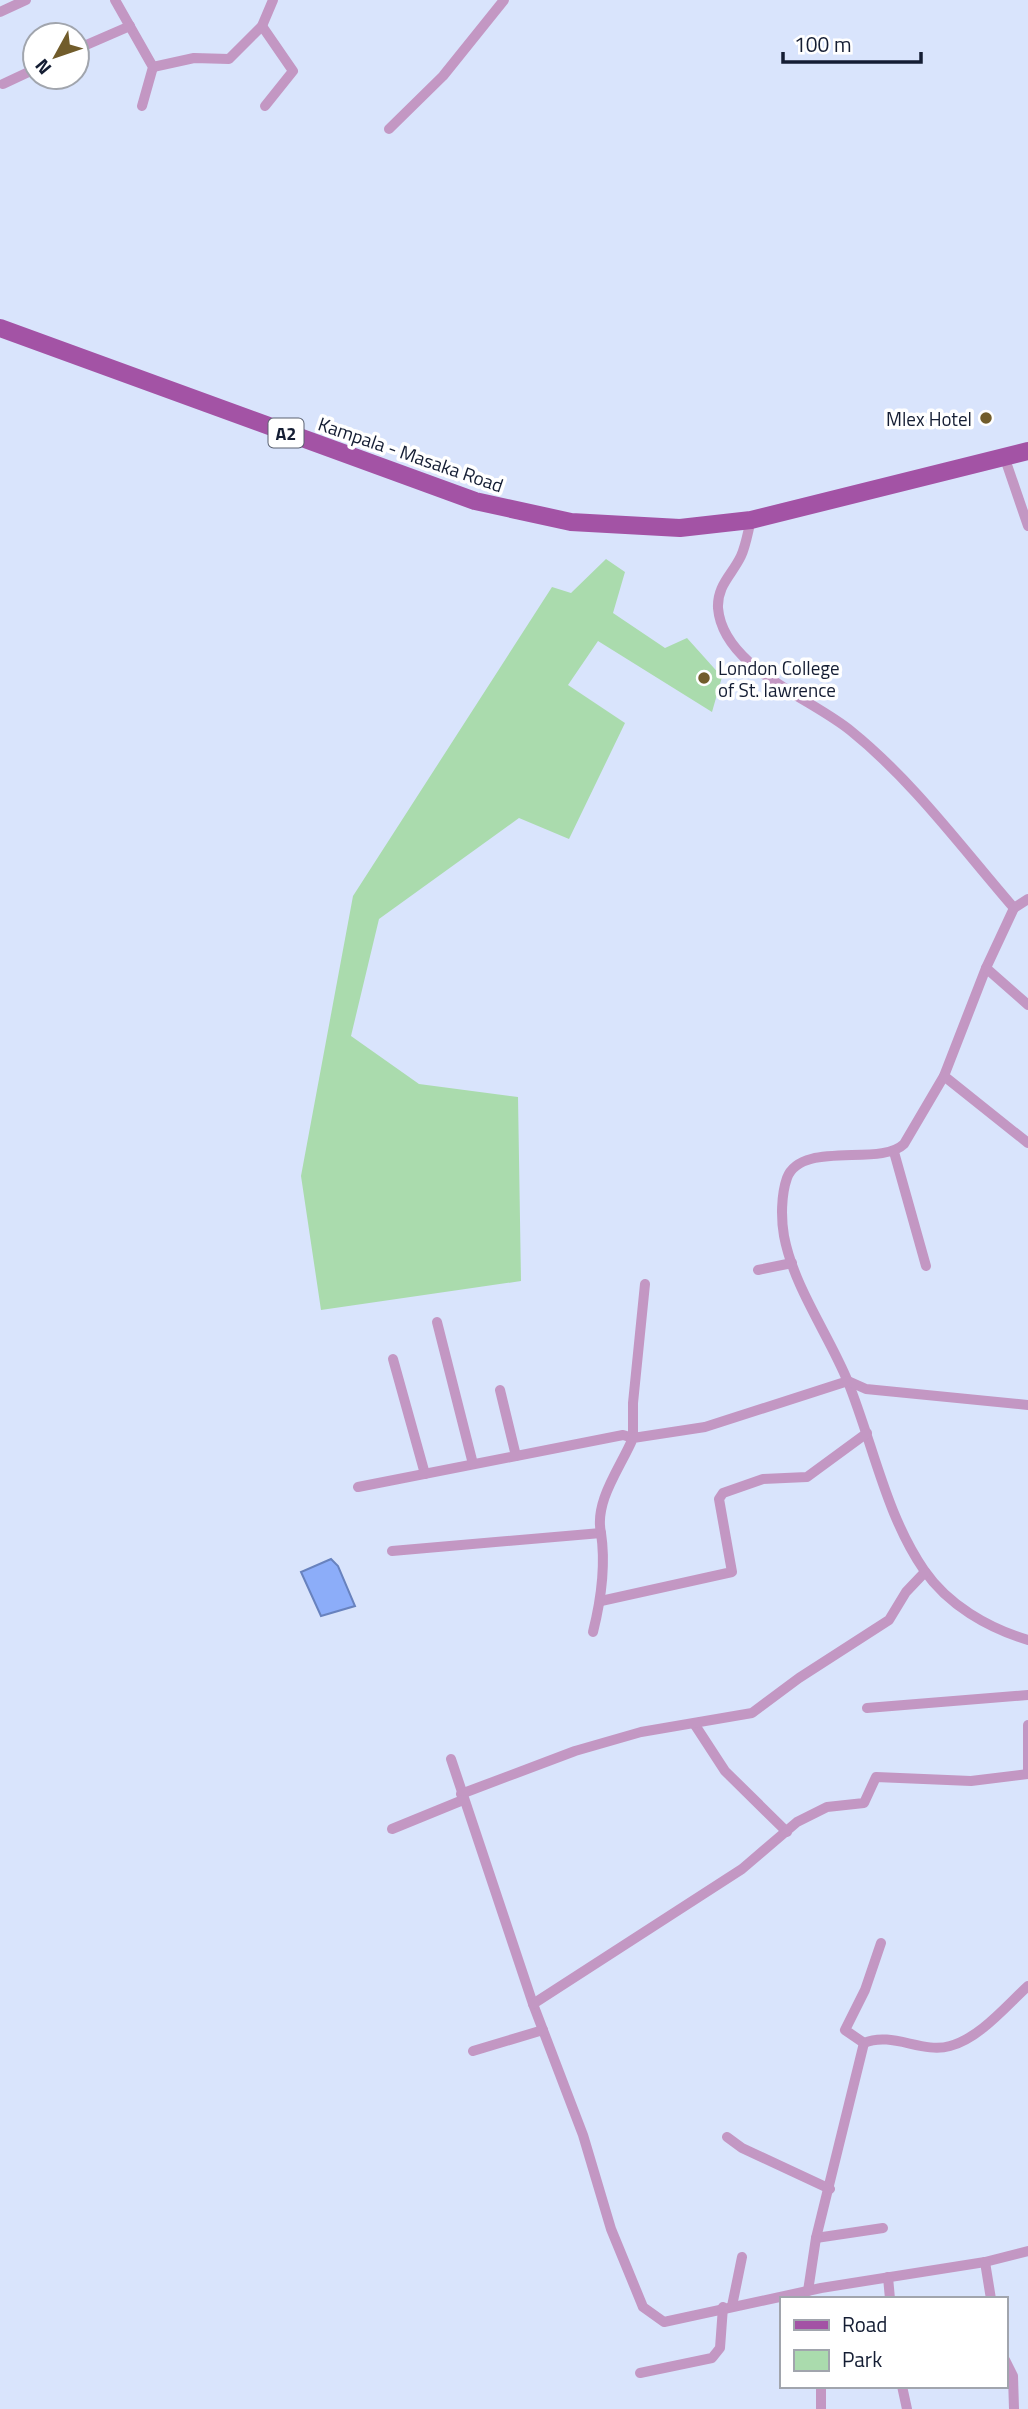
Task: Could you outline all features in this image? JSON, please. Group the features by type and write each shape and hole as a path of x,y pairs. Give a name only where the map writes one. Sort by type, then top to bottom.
{"main road":[{"name":"Kampala - Masaka Road","path":"0,328 475,501 571,522 680,528 751,520 1028,451"}],"street":[{"path":"116,0 153,67 142,106"},
{"path":"153,67 194,58 229,59 262,26 273,0"},
{"path":"389,129 443,76 505,0"},
{"path":"0,12 25,1"},
{"path":"91,43 131,26"},
{"path":"262,26 293,71 265,106"},
{"path":"3,84 21,76"},
{"path":"1004,456 1028,526"},
{"path":"751,520 740,557 724,578 719,592 718,609 723,629 766,676 807,705 835,719 870,748 913,790 1014,908"},
{"path":"1028,899 1014,908 986,968 944,1076 904,1144 894,1152 839,1154 799,1163 791,1170 787,1179 783,1212 784,1236 792,1263 848,1381 893,1507 925,1572 975,1618 993,1629 1028,1640"},
{"path":"986,968 1028,1005"},
{"path":"944,1076 1028,1143"},
{"path":"894,1152 926,1266"},
{"path":"758,1270 792,1263"},
{"path":"593,1632 601,1601 604,1549 598,1521 609,1488 634,1438 633,1403 645,1284"},
{"path":"437,1322 473,1464"},
{"path":"393,1359 425,1474"},
{"path":"358,1487 623,1435 634,1438 705,1427 848,1381 866,1389 1028,1405"},
{"path":"500,1390 516,1456"},
{"path":"601,1601 732,1572 719,1499 723,1493 763,1479 807,1477 867,1433"},
{"path":"392,1550 601,1533"},
{"path":"393,1829 462,1797 575,1751 641,1732 695,1725 752,1713 799,1678 889,1620 906,1592 925,1572"},
{"path":"867,1708 1028,1695"},
{"path":"695,1725 725,1771 787,1832"},
{"path":"533,2004 742,1869 797,1822 827,1807 864,1803 876,1777 971,1781 1028,1774 1028,1725"},
{"path":"451,1759 533,2004 583,2135 611,2229 643,2307 664,2322 808,2291 821,2293 888,2277 985,2262 1028,2251"},
{"path":"864,2043 845,2030 865,1990 881,1943"},
{"path":"864,2043 877,2037 950,2046 979,2030 1028,1986"},
{"path":"472,2052 543,2030"},
{"path":"808,2291 816,2238 864,2043"},
{"path":"727,2137 742,2148 830,2189"},
{"path":"816,2238 883,2228"},
{"path":"640,2373 712,2358 720,2348 727,2307 742,2257"},
{"path":"985,2262 991,2297"},
{"path":"888,2277 890,2297"},
{"path":"1007,2364 1013,2376 1014,2409"},
{"path":"821,2388 821,2409"},
{"path":"902,2388 907,2409"}],"green space":[{"path":"606,559 625,572 613,613 665,648 687,638 722,677 712,712 598,641 568,685 625,723 569,839 519,818 379,919 351,1036 419,1084 518,1097 521,1281 321,1310 301,1176 353,896 552,587 571,593"}],"water":[{"path":"331,1559 338,1566 355,1606 321,1616 301,1572"}],"place":[{"name":"Mlex Hotel","path":"986,418"},
{"name":"London College of St. lawrence","path":"704,678"}]}
